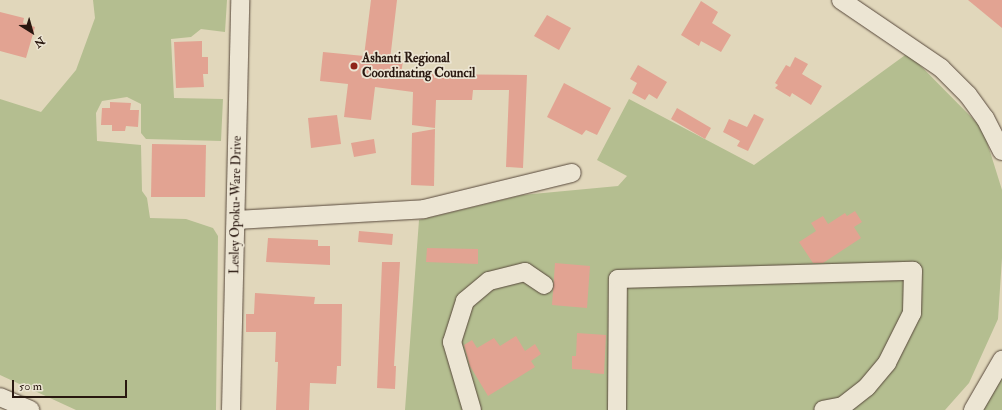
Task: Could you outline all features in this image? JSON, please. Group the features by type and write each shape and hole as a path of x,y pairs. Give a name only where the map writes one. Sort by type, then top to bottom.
{"street":[{"name":"Lesley Opoku-Ware Drive","path":"231,410 240,0"},
{"path":"841,0 941,68 968,95 985,118 1002,151"},
{"path":"236,220 424,209 572,173"},
{"path":"617,410 618,279 913,271 912,313 887,363 868,387 843,406 823,410"},
{"path":"472,410 452,342 465,300 489,281 525,272 544,285"},
{"path":"973,410 1002,360"},
{"path":"0,397 30,410"}],"green space":[{"path":"93,0 227,0 225,32 201,29 191,37 171,39 174,98 223,99 221,141 146,139 141,133 141,104 127,97 102,101 96,113 97,141 141,145 142,191 147,198 150,218 186,219 213,228 218,236 216,410 76,410 0,375 0,99 41,112 76,70 95,18"},
{"path":"908,53 983,129 1002,190 1002,258 998,319 969,383 945,410 405,410 419,220 522,195 618,186 627,176 597,160 629,99 754,165"},
{"path":"1002,378 1002,410 983,410"}],"building":[{"path":"371,0 397,0 390,60 403,61 401,74 527,75 523,168 506,167 509,90 473,90 472,100 436,100 435,128 412,125 413,92 375,87 371,120 344,117 348,84 320,81 323,52 364,56"},
{"path":"968,0 1002,0 1002,28"},
{"path":"701,1 718,12 712,23 731,35 721,52 701,41 699,46 681,35"},
{"path":"0,12 24,18 23,23 35,27 26,58 0,51"},
{"path":"547,15 571,28 559,50 534,36"},
{"path":"202,41 202,57 208,57 208,74 203,74 204,87 176,88 174,42"},
{"path":"795,57 808,64 802,74 822,86 811,105 792,93 790,97 775,88 778,85 775,83 786,65 790,67"},
{"path":"638,65 667,82 657,99 649,94 645,100 632,93 637,83 630,79"},
{"path":"564,83 611,108 597,135 586,130 582,135 547,117"},
{"path":"110,102 131,103 130,110 139,110 138,127 126,126 125,131 112,131 112,125 101,125 102,108 110,108"},
{"path":"677,108 711,128 705,139 671,119"},
{"path":"754,114 764,119 748,151 737,146 740,141 723,132 729,119 747,127"},
{"path":"337,115 341,144 311,148 308,118"},
{"path":"435,129 434,186 411,185 412,133"},
{"path":"374,139 376,153 354,157 351,143"},
{"path":"152,144 206,145 205,197 151,197"},
{"path":"855,211 862,222 854,227 861,238 823,263 813,263 799,242 816,231 811,223 823,216 828,224 845,213 847,216"},
{"path":"359,231 393,234 392,245 358,242"},
{"path":"268,238 318,240 318,246 330,246 330,265 266,262"},
{"path":"427,248 478,249 478,264 426,262"},
{"path":"382,262 400,262 394,366 396,366 395,389 377,388"},
{"path":"555,263 590,266 587,308 552,305"},
{"path":"255,293 315,297 314,304 342,304 341,366 337,366 336,384 310,383 309,410 276,410 278,362 275,362 276,332 246,332 246,314 254,314"},
{"path":"577,333 606,335 604,374 590,373 590,370 572,369 572,356 576,356"},
{"path":"516,336 525,351 535,344 541,354 531,361 535,367 488,396 470,366 464,345 472,340 477,348 494,338 500,346"}],"place":[{"name":"Ashanti Regional Coordinating Council","path":"354,66"}]}
